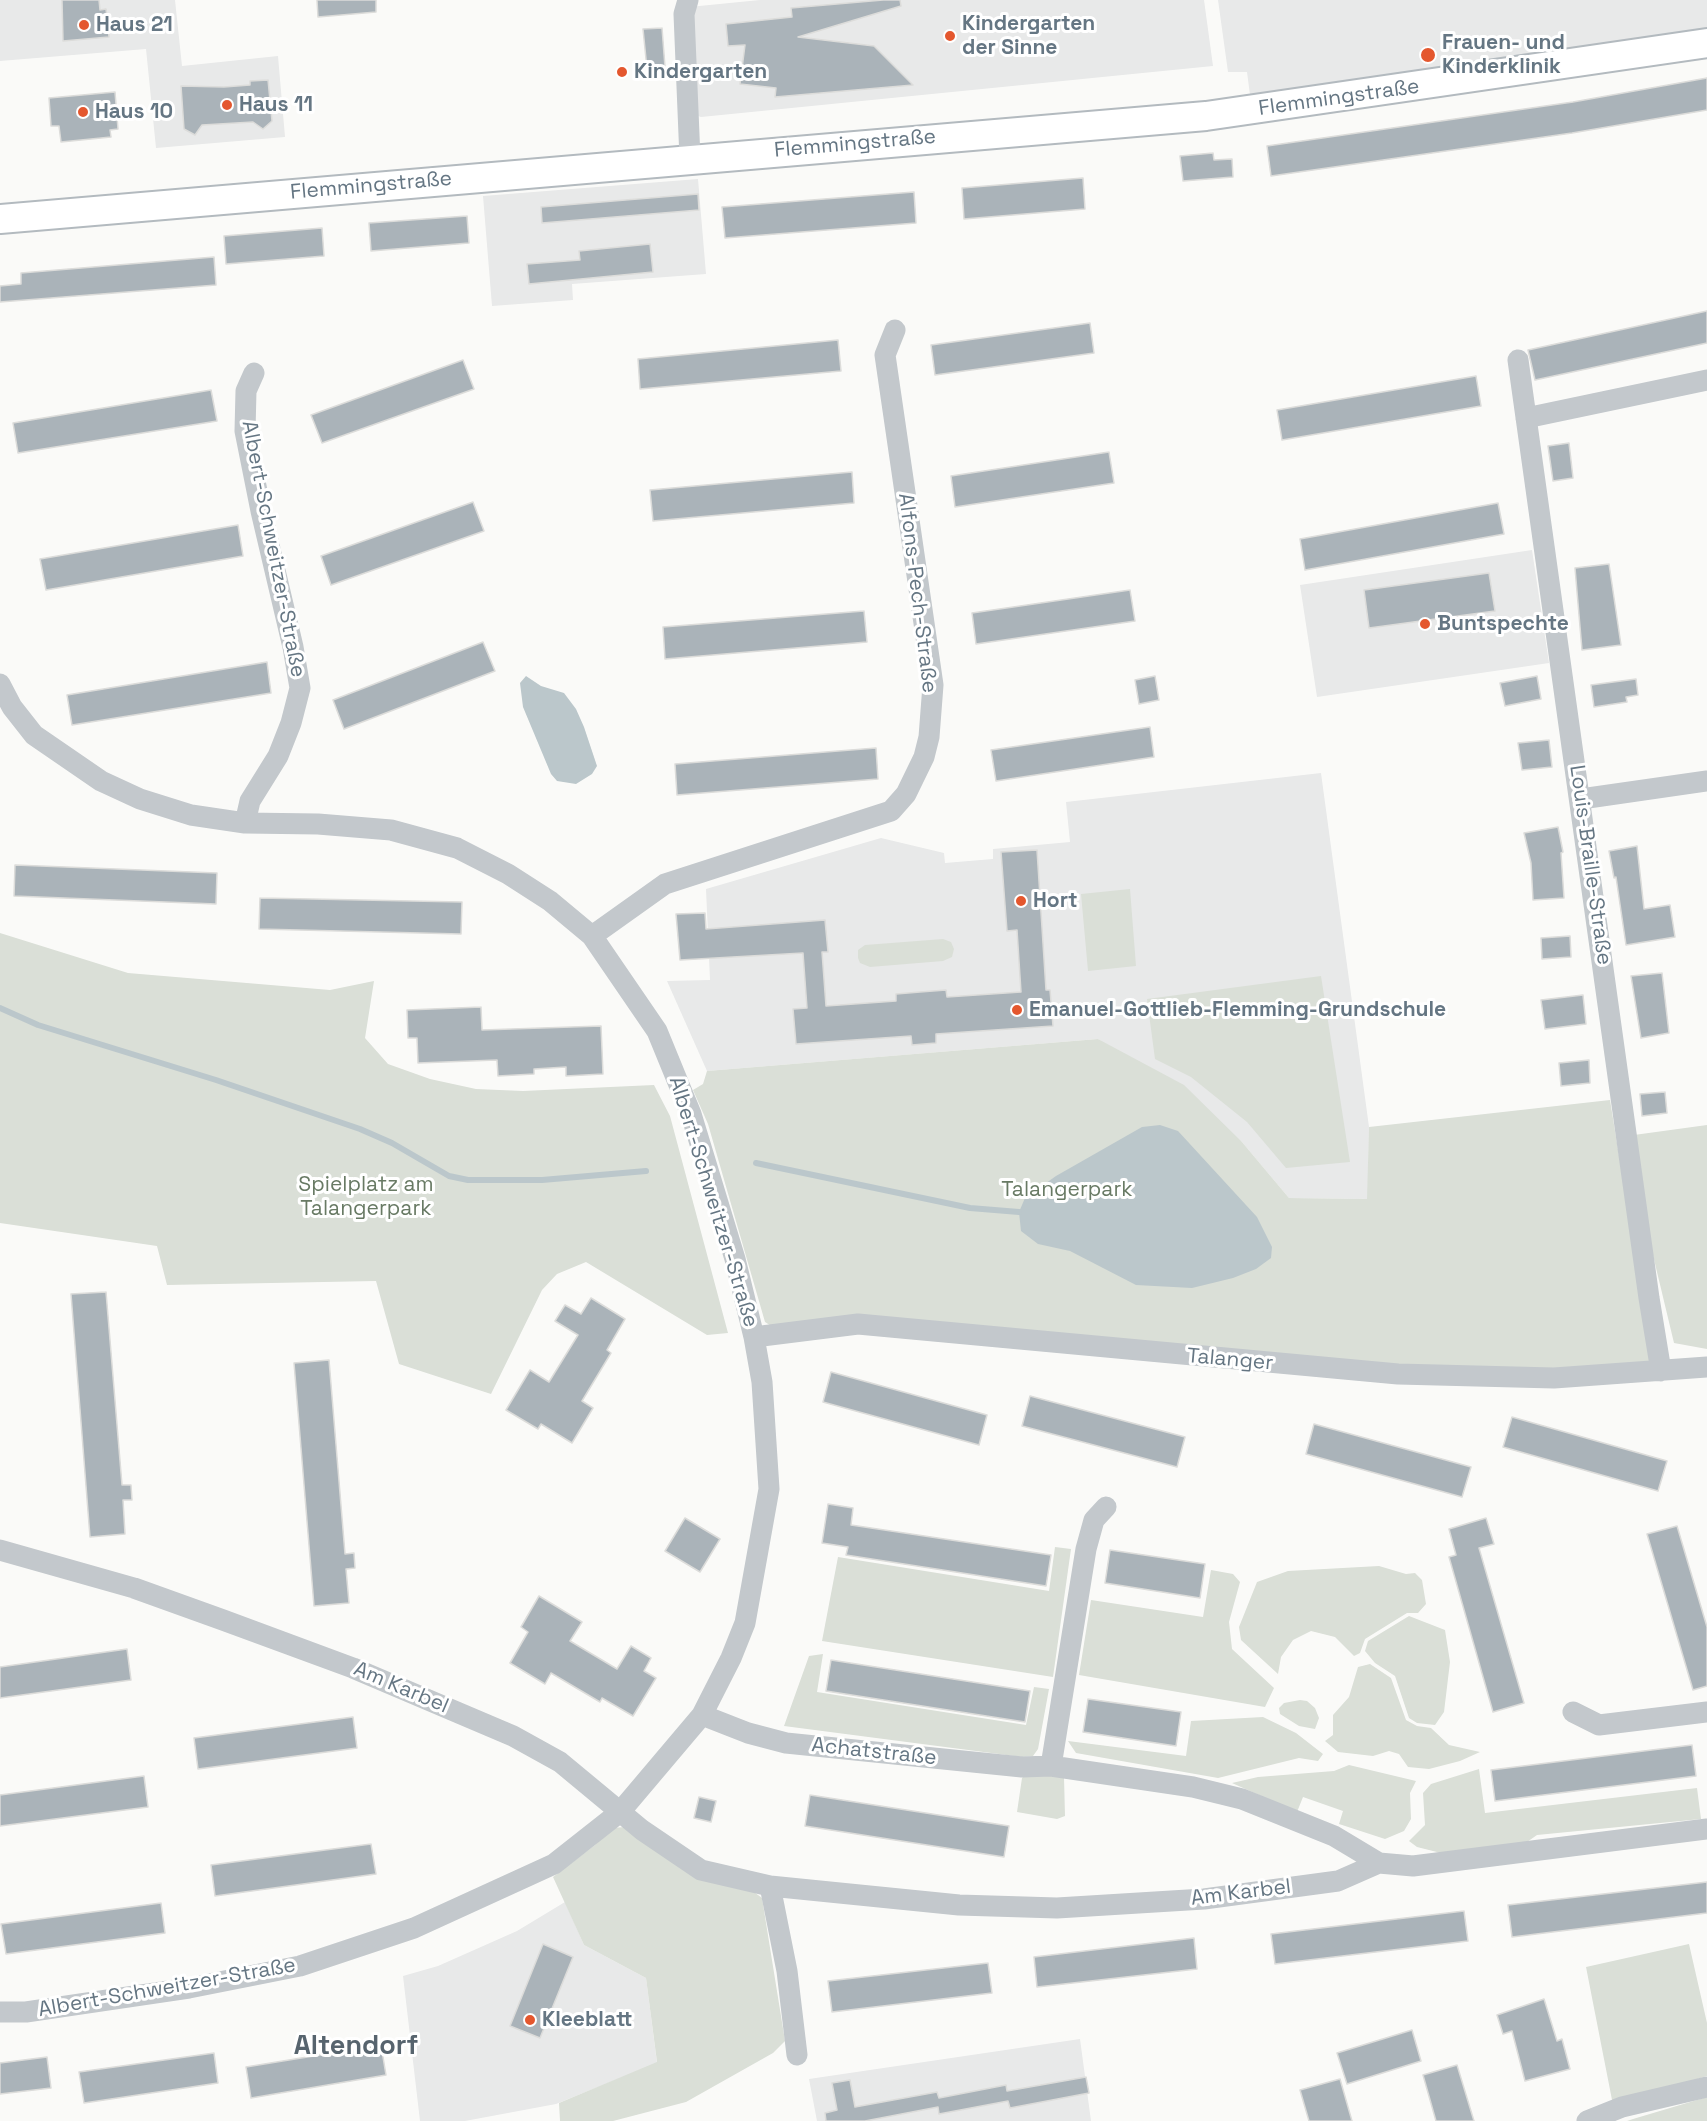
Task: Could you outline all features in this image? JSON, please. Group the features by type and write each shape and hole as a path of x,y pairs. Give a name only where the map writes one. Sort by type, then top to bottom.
{"street":[{"path":"688,0 684,14 690,159"},
{"name":"Flemmingstraße","path":"0,219 1206,116 1707,43"},
{"name":"Alfons-Pech-Straße","path":"592,936 666,884 891,811 906,794 924,757 933,685 885,355 895,330"},
{"name":"Louis-Braille-Straße","path":"1518,360 1661,1371"},
{"name":"Albert-Schweitzer-Straße","path":"244,823 250,801 278,756 291,723 300,688 245,431 246,391 254,373"},
{"path":"1526,418 1707,380"},
{"name":"Albert-Schweitzer-Straße","path":"0,684 12,706 34,735 100,781 140,800 191,815 244,823 318,824 391,830 457,848 508,874 550,902 592,936 657,1031 691,1114 735,1259 754,1336 762,1382 769,1492 745,1623 731,1658 702,1715 620,1812 554,1864 414,1928 300,1966 189,1989 26,2012 0,2012"},
{"path":"1581,799 1707,781"},
{"name":"Talanger","path":"754,1336 858,1324 1398,1374 1554,1378 1707,1367"},
{"path":"1051,1766 1086,1549 1094,1520 1106,1507"},
{"name":"Am Karbel","path":"0,1550 134,1588 353,1668 513,1736 560,1762 620,1812 700,1869 770,1886 949,1904 1057,1908 1215,1898 1338,1881 1379,1863 1413,1866 1707,1829"},
{"path":"1573,1712 1599,1725 1707,1712"},
{"name":"Achatstraße","path":"702,1715 748,1733 786,1743 1022,1767 1051,1766 1193,1788 1242,1799 1334,1836 1379,1863"},
{"path":"770,1886 787,1971 797,2055"},
{"path":"1587,2121 1622,2107 1707,2086"}],"shaded area":[{"path":"0,0 175,0 182,66 278,56 285,137 156,148 146,49 0,61"},
{"name":"Kindergarten der Sinne","path":"760,0 1204,0 1213,66 701,117 695,115 689,7"},
{"name":"Frauen- und Kinderklinik","path":"1218,0 1707,0 1707,43 1252,110 1247,72 1228,72"},
{"path":"698,179 706,274 572,284 573,300 492,306 483,196"},
{"name":"Buntspechte","path":"1532,550 1549,663 1317,697 1300,585"},
{"path":"526,676 541,686 564,693 576,709 597,766 592,774 576,784 557,781 551,774 523,707 520,683"},
{"name":"Emanuel-Gottlieb-Flemming-Grundschule","path":"1321,773 1369,1127 1368,1199 1289,1198 1242,1142 1098,1039 707,1071 667,981 710,980 706,889 881,838 944,853 945,863 993,859 993,849 1070,842 1066,802"},
{"path":"1160,1125 1178,1131 1257,1217 1272,1247 1271,1258 1256,1269 1233,1278 1192,1288 1136,1285 1070,1251 1038,1244 1021,1231 1019,1212 1025,1198 1056,1176 1142,1127"},
{"name":"Kleeblatt","path":"565,1902 584,1945 646,1978 657,2063 556,2104 465,2121 420,2121 403,1976 438,1966 517,1931"},
{"path":"1080,2039 1091,2121 817,2121 809,2079"}],"green space":[{"path":"1130,889 1136,966 1088,971 1081,894"},
{"name":"Spielplatz am Talangerpark","path":"0,933 128,973 330,990 374,981 365,1038 388,1064 430,1079 476,1089 523,1091 654,1085 670,1116 728,1333 707,1335 586,1262 557,1274 542,1290 491,1394 399,1364 376,1281 167,1285 157,1246 0,1223"},
{"path":"943,939 951,942 954,949 952,957 943,961 870,967 860,963 858,958 858,950 865,945"},
{"path":"1321,976 1350,1162 1286,1168 1247,1122 1191,1077 1155,1059 1147,999"},
{"name":"Talangerpark","path":"1098,1039 1184,1085 1242,1142 1289,1198 1367,1199 1369,1127 1610,1100 1641,1292 1657,1368 1553,1373 776,1329 765,1322 708,1124 693,1090 703,1084 707,1071"},
{"path":"1707,1125 1707,1349 1674,1343 1646,1226 1634,1135"},
{"path":"1055,1547 1071,1549 1053,1677 822,1641 838,1557 1049,1591"},
{"path":"1379,1566 1406,1574 1415,1573 1422,1580 1426,1604 1418,1613 1407,1613 1365,1639 1360,1653 1354,1656 1335,1637 1311,1631 1293,1640 1281,1657 1278,1674 1241,1640 1239,1627 1257,1582 1288,1571"},
{"path":"1211,1570 1233,1574 1240,1582 1229,1622 1232,1649 1274,1688 1265,1707 1079,1675 1091,1600 1203,1617"},
{"path":"1409,1616 1445,1630 1450,1662 1444,1712 1435,1725 1417,1723 1409,1718 1395,1676 1375,1663 1365,1651 1368,1641"},
{"path":"823,1654 817,1692 1026,1725 1034,1687 1049,1689 1038,1749 1033,1756 1022,1757 784,1726 809,1656"},
{"path":"1370,1664 1391,1678 1406,1720 1417,1726 1431,1728 1449,1745 1480,1752 1460,1761 1429,1769 1408,1767 1399,1754 1389,1751 1373,1756 1338,1752 1325,1741 1333,1735 1333,1715 1349,1697 1358,1667"},
{"path":"1307,1701 1315,1708 1319,1718 1315,1729 1299,1726 1280,1714 1279,1708 1284,1703"},
{"path":"1263,1717 1296,1733 1323,1754 1318,1761 1299,1758 1218,1778 1076,1753 1068,1741 1186,1756 1191,1721"},
{"path":"1349,1765 1416,1781 1410,1793 1411,1819 1404,1831 1385,1839 1339,1824 1343,1811 1303,1797 1297,1812 1232,1783 1258,1777 1334,1771"},
{"path":"1479,1769 1485,1813 1697,1788 1701,1819 1537,1835 1527,1842 1441,1853 1417,1847 1409,1841 1425,1825 1423,1793 1431,1784"},
{"path":"1026,1774 1064,1777 1065,1816 1057,1819 1017,1812 1022,1778"},
{"path":"625,1827 750,1889 762,1898 785,2041 773,2053 686,2102 613,2121 560,2121 559,2103 657,2062 646,1978 584,1945 553,1877 595,1845 612,1828"},
{"path":"1689,1944 1707,2023 1707,2076 1613,2105 1586,1967"},
{"path":"1707,2097 1707,2121 1627,2121 1633,2119"}],"building":[{"name":"Haus 21","path":"62,0 99,0 100,10 106,9 109,37 63,41"},
{"path":"317,0 376,0 376,12 318,17"},
{"path":"900,0 901,6 798,37 874,46 913,85 775,97 776,88 740,84 745,45 728,46 726,24 792,17 791,8"},
{"path":"662,28 665,67 647,69 643,29"},
{"path":"1707,78 1707,110 1572,133 1271,176 1267,146 1573,102"},
{"name":"Haus 11","path":"268,80 272,121 263,129 253,122 202,125 195,135 184,129 181,86 224,87 250,85 250,81"},
{"name":"Haus 10","path":"115,92 118,129 110,130 111,137 61,142 59,126 51,126 49,98"},
{"path":"1213,153 1214,160 1232,159 1233,177 1183,181 1180,156"},
{"path":"1083,178 1085,209 964,219 962,188"},
{"path":"914,192 916,223 725,238 722,207"},
{"path":"698,194 699,210 542,223 541,207"},
{"path":"467,216 469,243 371,251 369,223"},
{"path":"322,228 324,256 226,264 224,236"},
{"path":"650,244 653,272 529,284 527,264 580,260 579,251"},
{"path":"214,257 216,285 0,302 0,286 21,284 21,273"},
{"path":"1707,311 1707,343 1535,380 1528,350"},
{"path":"1090,323 1094,353 935,375 931,345"},
{"path":"838,340 841,371 640,389 638,359"},
{"path":"463,360 474,389 322,443 311,415"},
{"path":"1476,376 1481,406 1282,440 1277,410"},
{"path":"211,390 217,421 18,453 13,423"},
{"path":"1569,443 1573,478 1553,481 1548,446"},
{"path":"1109,452 1114,483 955,507 951,476"},
{"path":"852,472 854,503 653,521 650,490"},
{"path":"473,502 484,531 331,585 321,556"},
{"path":"1498,503 1504,534 1305,570 1300,539"},
{"path":"238,525 243,556 46,590 40,559"},
{"path":"1609,564 1621,645 1582,650 1575,568"},
{"path":"1489,573 1495,611 1369,628 1364,590"},
{"path":"1130,590 1135,621 976,644 972,613"},
{"path":"864,611 867,642 665,659 663,627"},
{"path":"483,642 495,671 344,729 333,700"},
{"path":"267,662 271,693 72,725 67,695"},
{"path":"1155,676 1159,700 1139,704 1135,680"},
{"path":"1537,676 1541,699 1505,706 1500,683"},
{"path":"1636,679 1638,695 1626,697 1627,702 1594,707 1591,685"},
{"path":"1150,727 1154,757 996,781 991,750"},
{"path":"1549,740 1552,767 1522,770 1518,743"},
{"path":"876,748 878,779 677,795 675,764"},
{"path":"1558,827 1563,852 1561,853 1564,898 1533,900 1531,863 1524,833"},
{"path":"1637,846 1644,909 1670,905 1675,937 1626,945 1616,877 1614,878 1609,851"},
{"path":"1037,850 1046,990 1050,990 1053,1026 936,1034 936,1043 912,1045 911,1036 796,1044 793,1009 807,1008 803,953 680,960 676,914 705,913 706,929 825,920 828,952 822,952 826,1006 896,1001 896,994 946,990 947,997 1021,992 1017,930 1007,931 1001,852"},
{"path":"15,865 217,873 216,904 14,896"},
{"path":"260,898 462,902 461,934 259,929"},
{"path":"1570,936 1571,957 1542,959 1541,938"},
{"path":"1662,973 1669,1033 1641,1038 1631,976"},
{"path":"1583,995 1586,1024 1545,1029 1541,1000"},
{"path":"481,1007 482,1030 601,1026 603,1074 566,1076 566,1067 534,1069 534,1074 498,1076 497,1060 418,1063 417,1038 408,1038 407,1010"},
{"path":"1589,1060 1590,1083 1561,1086 1559,1063"},
{"path":"1665,1092 1667,1113 1642,1116 1640,1094"},
{"path":"106,1292 122,1485 131,1485 132,1500 123,1500 125,1534 90,1537 71,1294"},
{"path":"591,1298 625,1319 607,1350 611,1353 582,1401 593,1408 572,1443 541,1424 538,1429 506,1410 530,1370 549,1382 578,1335 555,1321 565,1305 581,1314"},
{"path":"329,1360 345,1554 354,1553 355,1568 346,1569 349,1603 314,1606 294,1363"},
{"path":"831,1372 987,1415 979,1445 823,1402"},
{"path":"1030,1396 1185,1437 1177,1467 1022,1426"},
{"path":"1512,1417 1667,1461 1658,1491 1503,1447"},
{"path":"1314,1424 1471,1467 1462,1497 1306,1454"},
{"path":"828,1504 853,1508 851,1525 1051,1555 1046,1586 846,1555 848,1547 822,1543"},
{"path":"685,1518 720,1539 700,1572 665,1551"},
{"path":"1486,1518 1494,1544 1479,1548 1524,1703 1493,1712 1449,1557 1456,1555 1449,1529"},
{"path":"1677,1526 1707,1627 1707,1686 1693,1690 1647,1534"},
{"path":"1110,1550 1205,1564 1200,1598 1105,1583"},
{"path":"539,1596 582,1622 570,1641 617,1669 631,1646 651,1658 644,1671 656,1678 633,1716 602,1698 600,1702 551,1673 545,1684 510,1663 528,1632 521,1627"},
{"path":"127,1649 131,1680 0,1698 0,1667"},
{"path":"831,1660 1030,1691 1025,1722 826,1691"},
{"path":"1088,1699 1181,1712 1176,1746 1083,1732"},
{"path":"353,1717 357,1748 198,1769 194,1738"},
{"path":"1692,1745 1696,1776 1495,1801 1491,1770"},
{"path":"144,1776 148,1807 0,1826 0,1795"},
{"path":"810,1795 1009,1826 1004,1857 805,1826"},
{"path":"699,1797 716,1801 711,1822 694,1818"},
{"path":"371,1844 376,1874 215,1896 211,1865"},
{"path":"1707,1882 1707,1913 1512,1937 1508,1905"},
{"path":"161,1903 165,1933 6,1954 1,1924"},
{"path":"1464,1911 1468,1941 1275,1964 1271,1934"},
{"path":"1194,1938 1197,1969 1037,1987 1034,1957"},
{"path":"543,1944 573,1957 540,2038 510,2026"},
{"path":"988,1963 992,1993 832,2012 828,1981"},
{"path":"1544,1999 1557,2041 1562,2039 1570,2069 1525,2081 1512,2031 1503,2034 1497,2015"},
{"path":"1412,2030 1421,2061 1347,2084 1337,2053"},
{"path":"381,2045 386,2075 251,2098 246,2067"},
{"path":"214,2053 218,2083 84,2103 79,2072"},
{"path":"47,2057 51,2088 0,2094 0,2063"},
{"path":"1457,2065 1474,2121 1436,2121 1423,2075"},
{"path":"1086,2077 1089,2093 1010,2108 1008,2101 939,2114 938,2107 865,2121 826,2121 825,2113 837,2110 832,2083 850,2080 855,2107 937,2092 939,2098 1006,2085 1007,2091"},
{"path":"1340,2079 1352,2121 1309,2121 1300,2090"}],"waterway":[{"path":"0,1008 38,1025 216,1080 360,1129 392,1143 449,1176 468,1180 542,1180 646,1171"},
{"path":"756,1163 970,1208 1019,1212"}],"place":[{"name":"Haus 21","path":"84,25"},
{"name":"Kindergarten der Sinne","path":"950,36"},
{"name":"Frauen- und Kinderklinik","path":"1428,55"},
{"name":"Kindergarten","path":"622,72"},
{"name":"Haus 11","path":"227,105"},
{"name":"Haus 10","path":"83,112"},
{"name":"Buntspechte","path":"1425,624"},
{"name":"Hort","path":"1021,901"},
{"name":"Emanuel-Gottlieb-Flemming-Grundschule","path":"1017,1010"},
{"name":"Kleeblatt","path":"530,2020"}],"district":[{"name":"Altendorf","path":"356,2047"}]}
